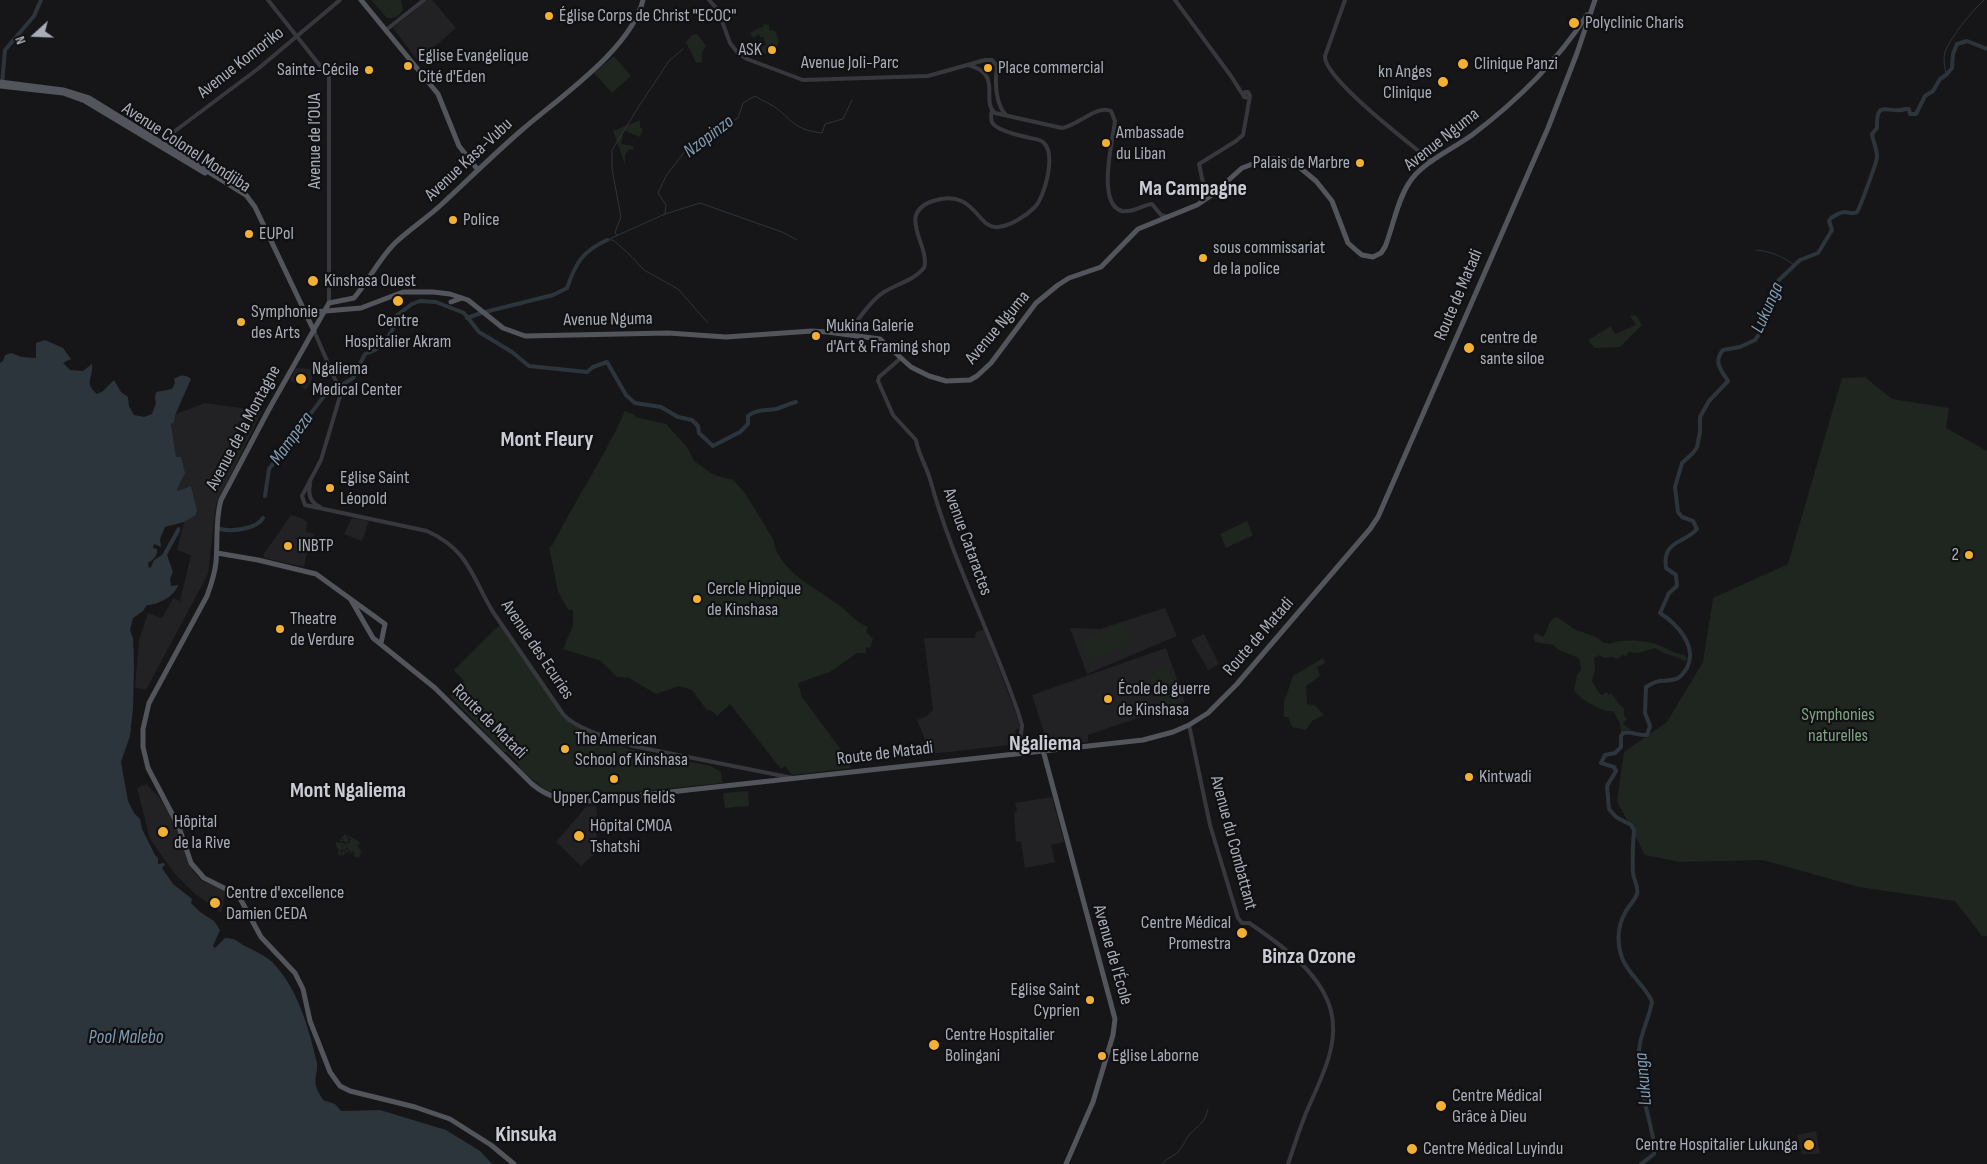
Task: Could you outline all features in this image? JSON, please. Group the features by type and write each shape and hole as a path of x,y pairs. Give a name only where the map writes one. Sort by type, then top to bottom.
{"main road":[{"path":"361,0 440,96 459,146 478,170"},
{"name":"Avenue Kasa-Vubu","path":"329,303 336,300 354,298 391,247 616,48 634,23 643,0"},
{"name":"Avenue Nguma","path":"304,313 361,308 403,292 440,293 466,299 503,328 525,336 668,333 726,338 812,331 851,334 880,339 914,368 935,378 956,381 974,379 991,364 1042,297 1066,279 1100,267 1136,230 1200,204 1242,168 1266,159 1286,160 1305,170 1328,194 1348,243 1362,255 1372,257 1381,253 1386,247 1409,182 1432,162 1472,134 1528,87 1559,56 1582,29 1592,4"},
{"name":"Route de Matadi","path":"351,600 361,615 369,633 435,688 532,784 553,798 571,802 784,777 795,778 1143,740 1158,737 1189,725 1208,713 1237,684 1376,519 1548,128 1582,29"},
{"path":"0,82 9,85"},
{"name":"Avenue Colonel Mondjiba","path":"0,86 9,85 52,92 76,97 93,104 237,192 253,209 313,332"},
{"path":"457,290 466,299"},
{"path":"440,293 450,301 466,299"},
{"path":"313,332 329,303"},
{"name":"Avenue de la Montagne","path":"313,332 221,500 217,529 220,553 216,562 213,580 207,596 149,703 143,729 143,747 148,768 179,827 191,863 204,878 228,890 241,900 261,937 295,973 303,989 310,1021 330,1072 340,1086 350,1091 416,1107 450,1119 491,1145 514,1164"},
{"name":"Route de Matadi","path":"220,553 316,574 384,624 380,643"},
{"path":"361,615 366,610"},
{"name":"Avenue de l'École","path":"1043,750 1116,1022 1093,1102 1066,1164"}],"street":[{"name":"Avenue de l’OUA","path":"268,0 322,66 329,78 329,303"},
{"name":"Avenue Komoriko","path":"159,143 221,98 340,0"},
{"path":"386,30 424,0"},
{"name":"Avenue Joli-Parc","path":"709,0 718,10 730,43 736,52 747,59 797,79 826,81 928,76 983,60"},
{"path":"1176,0 1240,88 1245,96 1247,106 1245,129 1241,137 1199,164 1204,189 1200,204"},
{"path":"1345,0 1325,59 1333,74 1347,90 1432,162"},
{"path":"982,70 983,60 992,60 997,64 999,105 1006,115"},
{"path":"851,334 854,327 881,294 916,275 924,268 924,255 916,234 915,225 916,216 926,204 940,199 959,200 972,207 989,226 996,227 1006,225 1026,214 1041,199 1048,174 1048,152 1045,145 1039,140 1016,135 995,126 992,121 993,112 990,87 986,75 982,70 968,65"},
{"path":"990,87 997,87"},
{"path":"993,112 1062,128 1071,126 1101,110 1107,109 1111,111 1115,121 1107,185 1110,200 1115,207 1130,211 1151,204 1157,211 1158,221"},
{"path":"1157,211 1168,217"},
{"name":"Avenue des Ecuries","path":"313,332 340,389 341,396 323,452 302,496 303,502 308,506 427,531 442,538 455,549 470,567 493,611 569,720 601,736 633,746 784,777"},
{"name":"Avenue Cataractes","path":"901,358 879,377 878,381 893,415 916,440 917,448 924,461 958,563 1018,712 1022,725 1019,753"},
{"path":"310,481 308,493 311,500 314,504 324,509"},
{"name":"Avenue du Combattant","path":"1189,725 1210,825 1238,918 1242,923 1249,923 1255,926 1293,956 1320,987 1331,1010 1332,1047 1288,1164"}],"shaded area":[{"path":"427,0 432,0 456,28 418,61 393,28"},
{"name":"Ngaliema Medical Center","path":"296,368 311,369 312,380 306,390 290,380"},
{"path":"205,403 262,411 216,505 208,574 146,690 135,687 139,640 148,613 162,618 173,598 180,601 191,555 177,550 184,522 196,515 197,510 191,487 178,491 177,489 176,458 171,423 174,422 176,414"},
{"name":"INBTP","path":"291,515 307,522 306,532 315,534 313,540 310,540 304,567 265,558 263,555"},
{"path":"352,518 369,521 362,541 344,534"},
{"path":"1165,608 1177,636 1087,674 1070,628 1100,629"},
{"path":"984,629 1019,722 1020,728 1015,730 1018,744 931,754 917,720 927,716 933,710 924,638 975,638 976,632"},
{"path":"1204,634 1219,664 1208,670 1191,640"},
{"name":"École de guerre de Kinshasa","path":"1166,648 1185,702 1088,735 1088,742 1049,748 1032,695"},
{"name":"Hôpital de la Rive","path":"146,784 159,797 172,816 193,871 202,881 226,891 221,913 194,893 174,873 150,839 137,788"},
{"path":"1052,797 1064,842 1051,845 1055,862 1025,868 1021,842 1016,841 1014,813 1017,811 1015,803"},
{"name":"Hôpital CMOA Tshatshi","path":"596,805 598,827 596,829 599,850 581,866 556,842 586,807"},
{"name":"Centre Hospitalier Lukunga","path":"1816,1131 1820,1154 1802,1154 1797,1135"}],"green space":[{"path":"371,0 401,0 403,10 396,17 387,18"},
{"path":"764,24 769,25 769,30 775,31 779,41 773,57 760,51 761,47 766,45 763,37 760,37 759,34 753,38 750,33 761,27 764,32 762,28"},
{"path":"697,34 706,46 702,53 702,62 696,63 686,42 692,35"},
{"path":"614,56 631,76 612,93 594,73"},
{"path":"640,120 640,127 643,129 640,137 625,131 623,134 621,144 634,146 633,150 630,149 625,154 625,164 613,131"},
{"path":"1636,315 1642,325 1620,347 1595,348 1588,340 1611,326 1615,334 1636,325 1630,316"},
{"name":"Symphonies naturelles","path":"1865,377 1892,399 1949,408 1946,428 1987,451 1987,936 1982,936 1955,901 1859,887 1763,860 1680,862 1645,855 1617,801 1624,752 1667,722 1703,662 1713,598 1788,564 1842,378"},
{"name":"Cercle Hippique de Kinshasa","path":"625,411 635,415 635,417 666,424 687,447 694,461 714,475 733,480 745,493 773,539 776,551 790,570 868,627 866,632 873,639 870,648 866,647 866,653 857,653 830,672 798,683 802,697 850,762 851,768 792,775 785,766 781,769 730,704 717,716 712,711 707,710 692,690 679,686 656,694 629,678 617,677 601,661 563,649 573,626 573,610 568,610 558,591 549,547 552,546"},
{"path":"1247,521 1253,535 1226,548 1220,534"},
{"path":"1557,617 1574,629 1598,638 1602,642 1609,644 1628,640 1644,641 1684,655 1687,659 1685,661 1655,648 1638,653 1629,652 1626,656 1623,655 1618,659 1612,657 1604,658 1600,655 1594,658 1595,670 1592,681 1599,693 1602,695 1607,692 1608,695 1611,693 1624,708 1624,715 1627,719 1623,724 1631,730 1623,730 1621,733 1620,723 1613,711 1603,710 1592,705 1574,690 1577,675 1581,670 1580,660 1554,645 1535,642 1533,637 1536,633 1543,637 1551,620"},
{"path":"1124,623 1131,644 1088,660 1080,639"},
{"path":"501,625 566,720 629,749 711,766 721,772 722,783 574,798 557,795 543,788 518,766 519,764 507,752 504,752 450,696 464,681 454,670"},
{"path":"1323,658 1325,663 1317,667 1320,676 1306,686 1307,704 1314,705 1324,715 1312,721 1306,730 1292,727 1288,717 1284,717 1284,702 1293,676"},
{"path":"1169,667 1181,700 1162,707 1150,674"},
{"path":"748,791 749,806 725,808 723,793"},
{"path":"344,834 355,839 354,841 356,839 361,844 357,844 358,849 361,851 359,852 362,852 356,858 353,851 351,854 351,850 345,853 345,850 342,849 340,851 341,856 338,854 339,850 336,842 344,843 344,846 346,843 350,843 349,840 352,840 346,836 348,842 340,841 340,838 344,841 341,837"}],"water":[{"name":"Pool Malebo","path":"45,340 63,348 71,359 63,363 70,370 83,371 92,364 90,383 97,394 114,380 121,392 128,397 129,406 134,415 144,417 152,414 156,403 156,392 172,389 175,383 174,379 186,376 191,379 174,422 171,424 176,457 181,457 185,473 177,489 178,491 191,486 197,510 196,515 184,522 165,527 160,539 161,547 154,544 153,548 157,549 157,554 148,563 149,568 154,560 162,555 177,528 180,527 180,531 167,555 173,572 170,579 171,586 178,585 176,589 166,599 147,605 143,611 133,618 130,630 133,638 133,708 130,736 121,762 128,801 134,813 140,819 142,829 158,858 158,864 164,863 165,865 162,868 173,884 192,899 191,903 200,912 214,921 220,930 213,946 215,948 225,938 234,939 266,957 281,972 296,996 306,1023 317,1063 316,1086 323,1100 335,1104 341,1111 380,1110 446,1130 480,1151 492,1164 0,1164 0,363 5,355 11,353 22,357 36,358 36,343"}],"waterway":[{"path":"2,84 5,50 34,16 41,0"},
{"path":"1946,75 1944,58 1948,45 1962,24 1984,0"},
{"name":"Lukunga","path":"1641,1164 1654,1154 1655,1149 1642,1088 1639,1063 1641,1039 1652,1002 1625,964 1620,953 1620,924 1637,894 1637,885 1633,872 1634,830 1631,825 1616,817 1609,809 1607,786 1616,771 1614,767 1601,763 1605,755 1615,753 1621,747 1621,736 1623,733 1647,735 1650,726 1645,713 1646,687 1655,682 1678,678 1687,668 1690,660 1690,652 1684,636 1673,623 1660,613 1669,593 1677,586 1676,575 1666,568 1667,552 1671,547 1697,529 1693,521 1682,517 1678,512 1675,487 1682,463 1697,447 1700,417 1709,401 1728,381 1719,366 1720,354 1723,350 1740,347 1755,340 1764,327 1771,291 1779,280 1800,260 1818,253 1832,230 1829,221 1831,218 1843,212 1857,212 1877,157 1872,134 1877,128 1877,119 1881,110 1909,109 1910,114 1916,114 1925,96 1933,91 1940,79 1952,68 1953,54 1957,44 1967,41 1987,49"},
{"path":"617,236 615,232 621,217 612,169 612,150 669,61 683,49"},
{"name":"Nzopinzo","path":"665,214 666,205 658,193 666,176 688,147 738,118 743,103 755,96 776,108 798,126 822,133 825,124 843,119 852,100"},
{"path":"607,240 665,214 700,203 782,232 797,240"},
{"path":"485,312 553,295 567,288 581,258 592,248 607,240"},
{"path":"608,240 613,240 644,270 678,289 708,323"},
{"path":"1756,250 1776,255 1794,265"},
{"path":"265,496 269,469 324,396 353,378 365,354 375,350 386,340 394,327 396,316 412,304 420,301 436,302 464,313 479,332 512,352 529,366 587,372 593,367 607,362 626,395 635,403 661,407 678,417 692,420 698,426 699,433 713,446 740,432 748,424 748,416 751,414 758,411 776,409 796,402"},
{"path":"467,318 481,313"},
{"name":"Mampeza","path":"220,529 243,529 255,525 263,518"},
{"path":"1162,1164 1180,1150 1189,1135 1203,1121 1208,1109"}],"place":[{"name":"Église Corps de Christ \"ECOC\"","path":"549,16"},
{"name":"Polyclinic Charis","path":"1574,23"},
{"name":"ASK","path":"772,50"},
{"name":"Clinique Panzi","path":"1463,64"},
{"name":"Eglise Evangelique Cité d'Eden","path":"408,66"},
{"name":"Place commercial","path":"988,68"},
{"name":"Sainte-Cécile","path":"369,70"},
{"name":"kn Anges Clinique","path":"1443,82"},
{"name":"Ambassade du Liban","path":"1106,143"},
{"name":"Palais de Marbre","path":"1360,163"},
{"name":"Police","path":"453,220"},
{"name":"EUPol","path":"249,234"},
{"name":"sous commissariat de la police","path":"1203,258"},
{"name":"Kinshasa Ouest","path":"313,281"},
{"name":"Centre Hospitalier Akram","path":"398,301"},
{"name":"Symphonie des Arts","path":"241,322"},
{"name":"Mukina Galerie d'Art & Framing shop","path":"816,336"},
{"name":"centre de sante siloe","path":"1469,348"},
{"name":"Ngaliema Medical Center","path":"301,379"},
{"name":"Eglise Saint Léopold","path":"330,488"},
{"name":"INBTP","path":"288,546"},
{"name":"2","path":"1969,555"},
{"name":"Cercle Hippique de Kinshasa","path":"697,599"},
{"name":"Theatre de Verdure","path":"280,629"},
{"name":"École de guerre de Kinshasa","path":"1108,699"},
{"name":"The American School of Kinshasa","path":"565,749"},
{"name":"Kintwadi","path":"1469,777"},
{"name":"Upper Campus fields","path":"614,779"},
{"name":"Hôpital de la Rive","path":"163,832"},
{"name":"Hôpital CMOA Tshatshi","path":"579,836"},
{"name":"Centre d'excellence Damien CEDA","path":"215,903"},
{"name":"Centre Médical Promestra","path":"1242,933"},
{"name":"Eglise Saint Cyprien","path":"1090,1000"},
{"name":"Centre Hospitalier Bolingani","path":"934,1045"},
{"name":"Eglise Laborne","path":"1102,1056"},
{"name":"Centre Médical Grâce à Dieu","path":"1441,1106"},
{"name":"Centre Hospitalier Lukunga","path":"1809,1145"},
{"name":"Centre Médical Luyindu","path":"1412,1149"}],"district":[{"name":"Ma Campagne","path":"1193,189"},
{"name":"Mont Fleury","path":"547,440"},
{"name":"Ngaliema","path":"1045,744"},
{"name":"Mont Ngaliema","path":"348,791"},
{"name":"Binza Ozone","path":"1309,957"},
{"name":"Kinsuka","path":"526,1135"}]}
